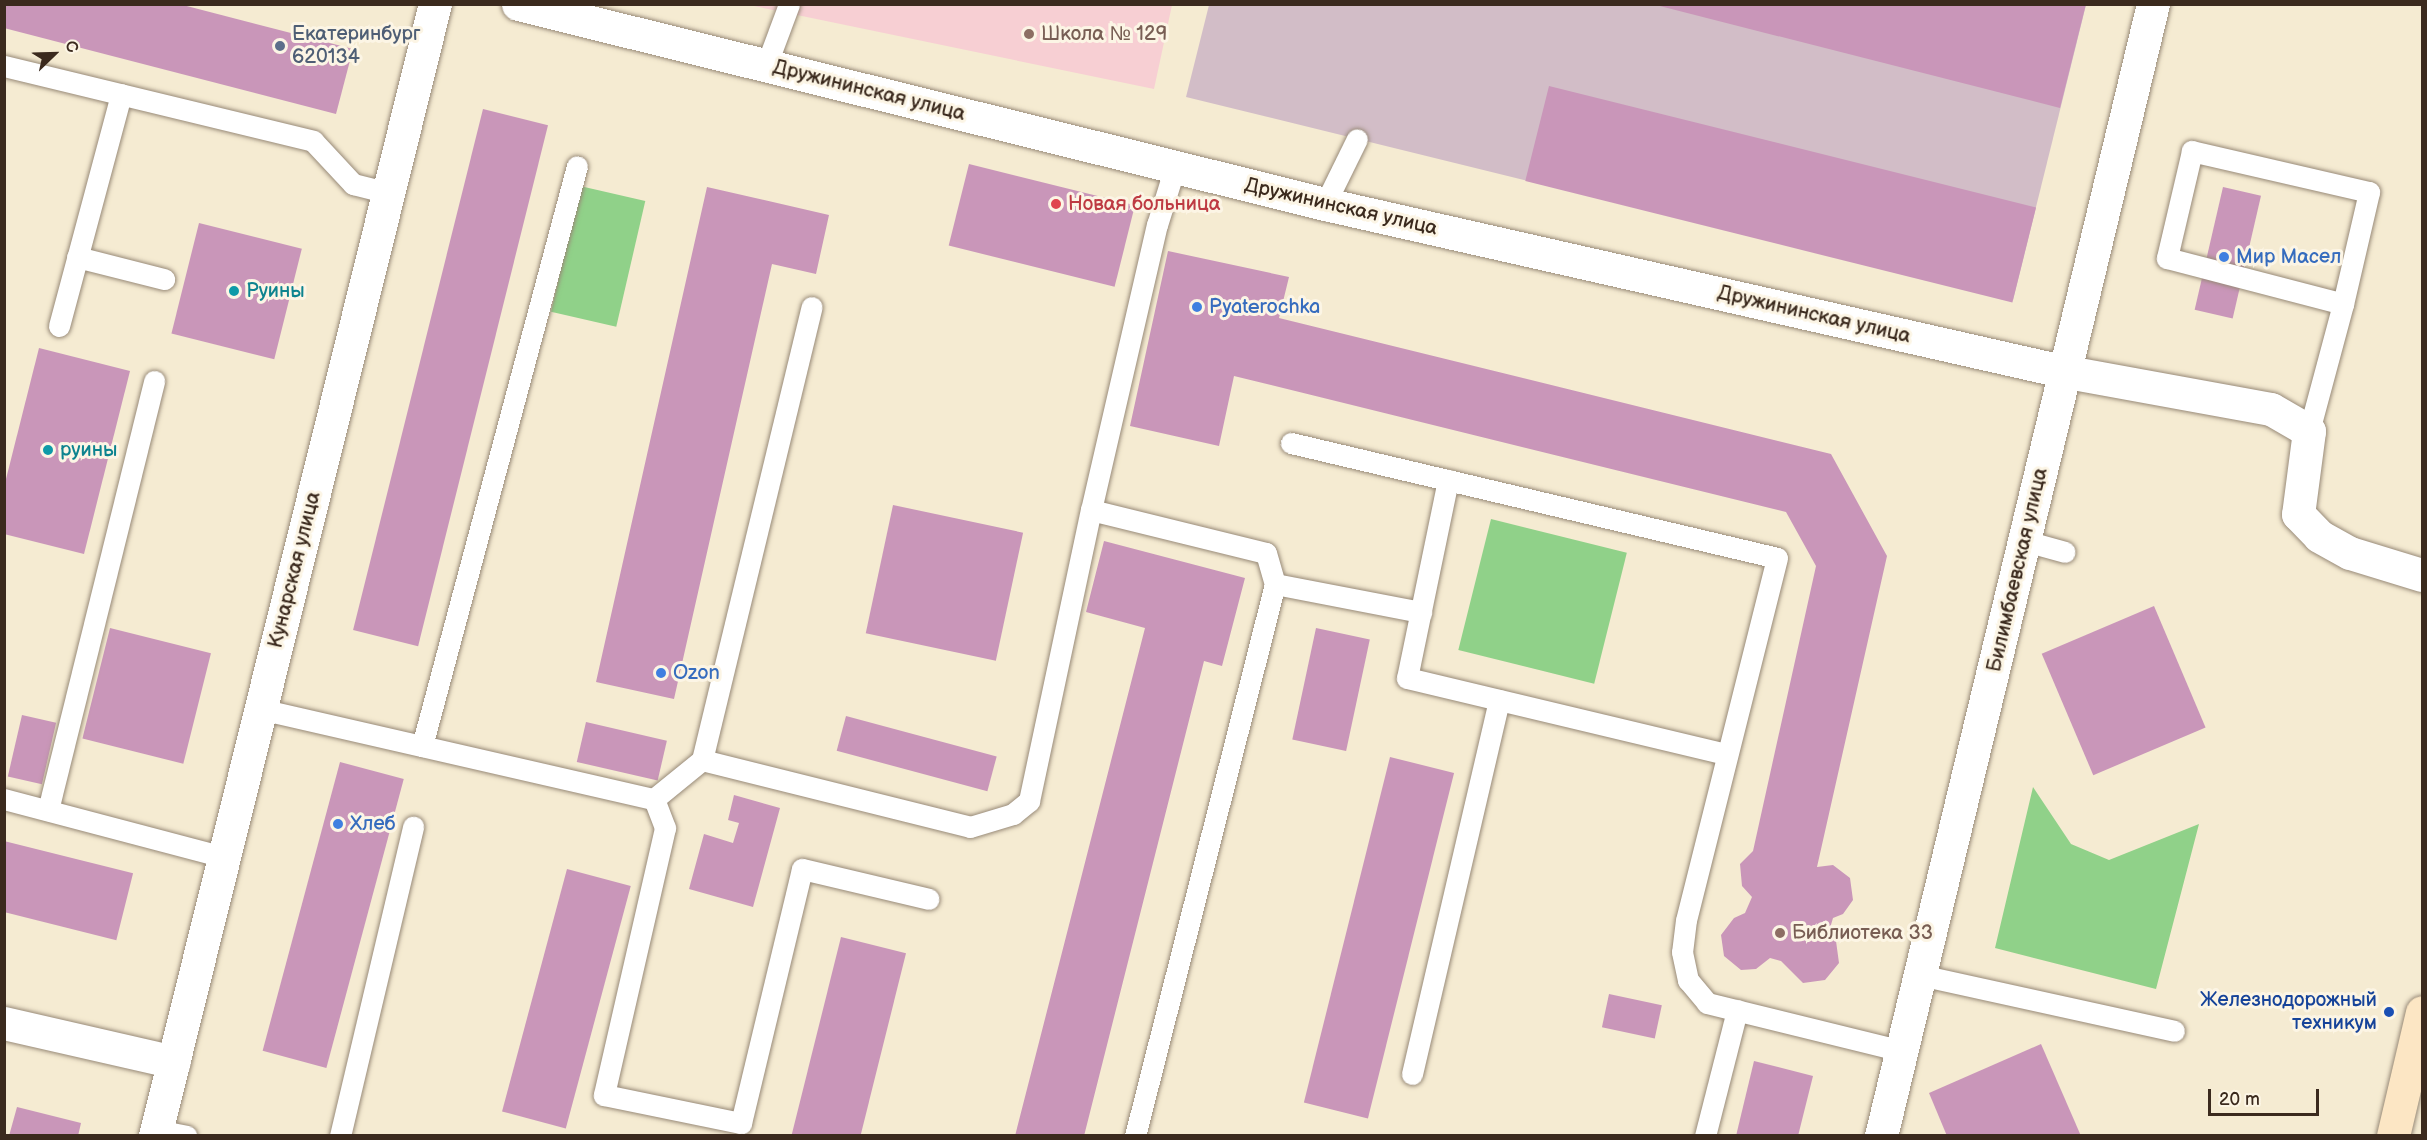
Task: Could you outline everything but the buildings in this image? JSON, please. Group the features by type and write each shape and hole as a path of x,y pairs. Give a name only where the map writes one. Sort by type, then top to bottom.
{"main road":[{"path":"2393,1136 2422,1012"}],"street":[{"name":"Кунарская улица","path":"166,1134 174,1062 435,4"},
{"name":"Дружининская улица","path":"518,4 1325,204 2062,371 2271,410 2309,431"},
{"name":"Билимбаевская улица","path":"1881,1136 2025,541 2062,371 2153,4"},
{"path":"2309,431 2298,514 2319,536 2350,553 2422,574"},
{"path":"4,1023 174,1062"}],"lane":[{"path":"766,66 789,4"},
{"path":"4,66 313,141 353,184 389,193"},
{"path":"59,326 120,94"},
{"path":"1325,204 1357,139"},
{"path":"2309,431 2343,304 2369,192 2193,151 2167,258 2343,304"},
{"path":"422,746 578,166"},
{"path":"702,760 970,827 1013,814 1029,801 1091,510 1157,225 1175,167"},
{"path":"77,257 164,279"},
{"path":"654,799 702,760 812,307"},
{"path":"48,810 154,381"},
{"path":"1291,443 1777,558 1686,920 1682,952 1688,980 1707,1003 1902,1051"},
{"path":"1448,480 1407,678 1727,754"},
{"path":"1091,510 1266,553 1275,584 1135,1136"},
{"path":"2025,541 2065,552"},
{"path":"1275,584 1421,612"},
{"path":"1412,1074 1499,700"},
{"path":"260,709 654,799"},
{"path":"4,799 224,856"},
{"path":"654,799 665,828 604,1095 741,1124 802,870 929,899"},
{"path":"340,1136 412,826"},
{"path":"1920,975 2174,1031"},
{"path":"1705,1136 1737,1010"}],"shaded area":[{"name":"Школа № 129","path":"749,5 1172,5 1154,89"},
{"path":"1209,5 2086,5 2013,300 1186,97"}],"green space":[{"path":"580,186 645,201 616,327 551,312"},
{"path":"1491,519 1627,553 1594,684 1458,650"},
{"path":"2033,787 2071,844 2109,860 2199,824 2156,989 1995,948"}],"place":[{"name":"Школа № 129","path":"1029,34"},
{"name":"Екатеринбург 620134","path":"280,46"},
{"name":"Новая больница","path":"1056,204"},
{"name":"Мир Масел","path":"2224,257"},
{"name":"Руины","path":"234,291"},
{"name":"Pyaterochka","path":"1197,307"},
{"name":"руины","path":"48,450"},
{"name":"Ozon","path":"661,673"},
{"name":"Хлеб","path":"338,824"},
{"name":"Библиотека 33","path":"1780,933"},
{"name":"Железнодорожный техникум","path":"2389,1012"}]}
